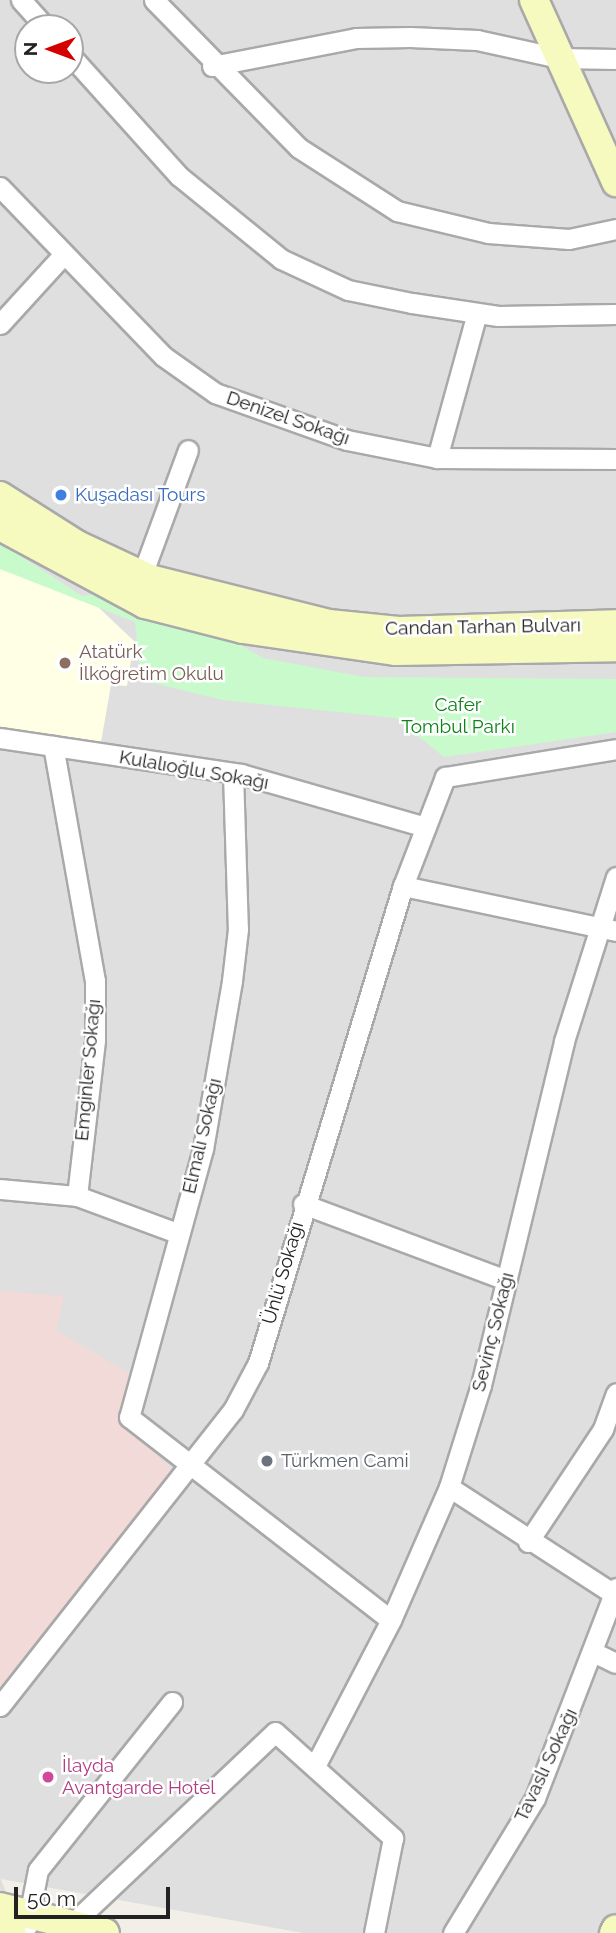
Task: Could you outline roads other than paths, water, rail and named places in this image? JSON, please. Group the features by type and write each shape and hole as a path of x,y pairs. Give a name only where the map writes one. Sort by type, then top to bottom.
{"main road":[{"path":"534,0 616,182"},
{"name":"Candan Tarhan Bulvarı","path":"0,496 77,545 142,575 329,624 398,631 616,624"},
{"name":"Candan Tarhan Bulvarı","path":"0,526 145,604 243,629 396,650 616,647"},
{"path":"0,1907 22,1926"},
{"path":"0,1922 22,1926 72,1924 105,1933"}],"street":[{"path":"21,0 34,14"},
{"path":"154,0 212,66 299,148 397,211 488,233 569,239 616,229"},
{"path":"212,66 356,38 410,37 477,40 559,58 616,59"},
{"path":"84,71 179,176 281,259 348,290 477,313 616,314"},
{"name":"Denizel Sokağı","path":"0,187 163,355 215,393 347,440 437,458 616,459"},
{"path":"1,321 64,254"},
{"path":"437,458 477,313"},
{"path":"142,575 188,450"},
{"name":"Kulalıoğlu Sokağı","path":"0,738 233,773 426,827"},
{"name":"Emginler Sokağı","path":"52,746 95,981 95,1040 77,1196"},
{"name":"Ünlü Sokağı","path":"0,1706 233,1410 258,1363 303,1204 403,886 444,777 616,749"},
{"name":"Elmalı Sokağı","path":"186,1468 129,1418 177,1233 203,1149 232,981 237,929 233,773"},
{"name":"Sevinç Sokağı","path":"315,1766 391,1620 449,1487 506,1280 564,1041 608,930 616,877"},
{"path":"403,886 608,930"},
{"path":"0,1189 77,1196 177,1233"},
{"path":"303,1204 506,1280"},
{"path":"528,1542 603,1429 616,1393"},
{"path":"186,1468 391,1620"},
{"path":"449,1487 528,1542 615,1591"},
{"name":"Tavaslı Sokağı","path":"453,1933 535,1798 615,1591"},
{"path":"593,1652 616,1663"},
{"path":"22,1926 38,1870 172,1702"},
{"path":"72,1924 275,1732 393,1838 374,1933"}],"place":[{"name":"Kuşadası Tours","path":"61,495"},
{"name":"Atatürk İlköğretim Okulu","path":"65,663"},
{"name":"Türkmen Cami","path":"267,1461"},
{"name":"İlayda Avantgarde Hotel","path":"48,1777"}],"park label":[{"name":"Cafer Tombul Parkı","path":"458,716"}]}
